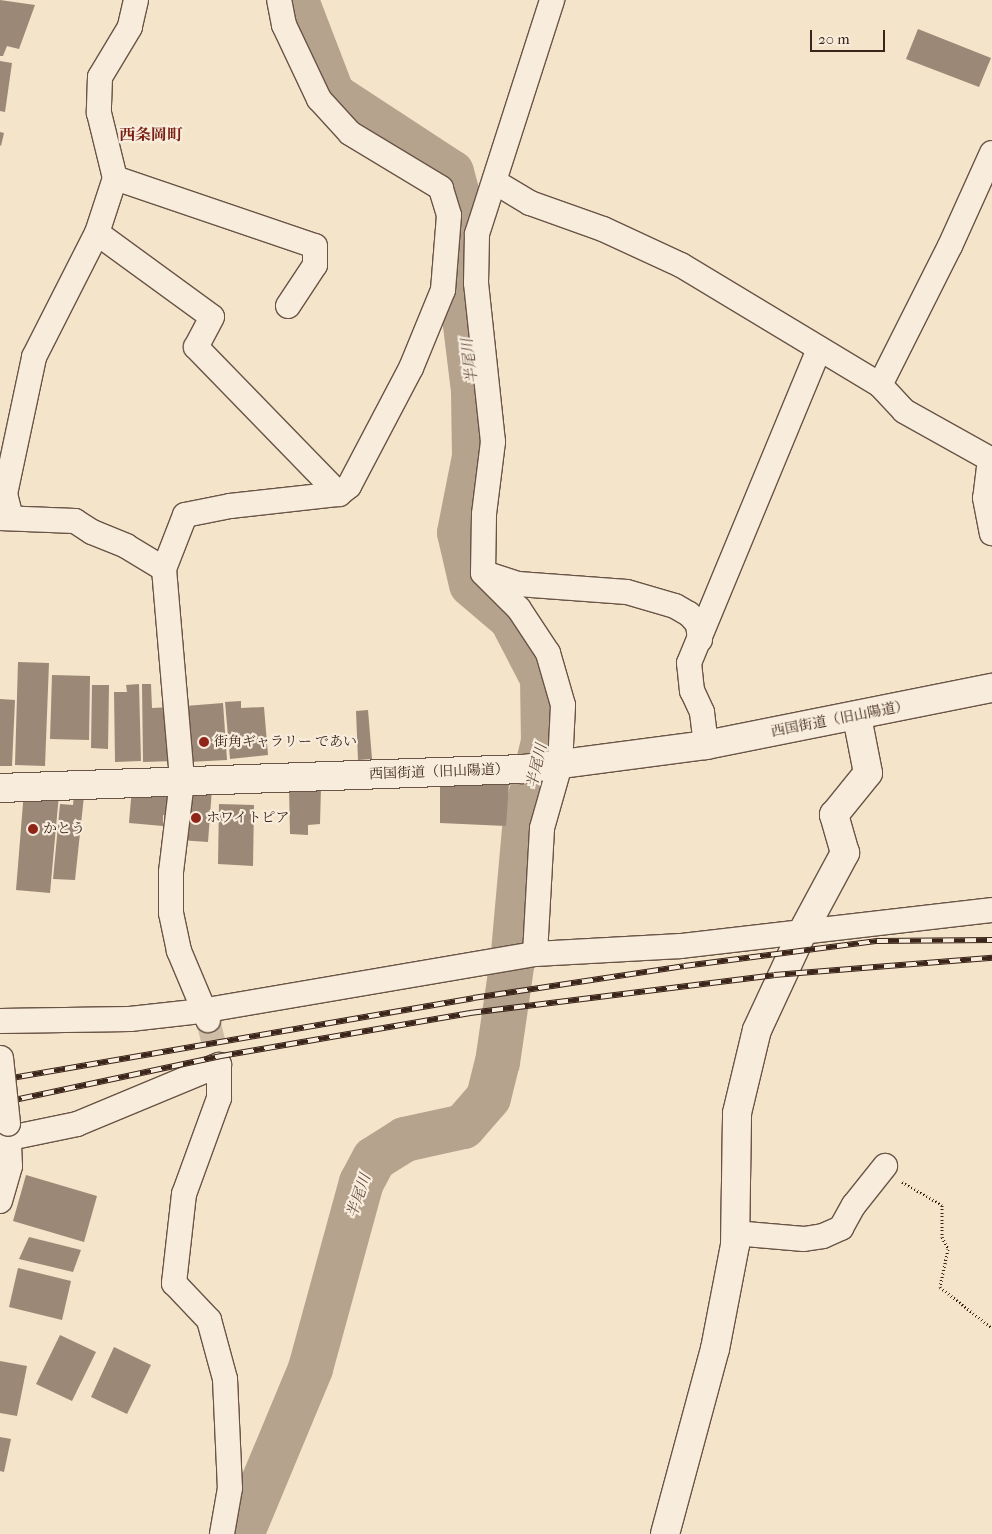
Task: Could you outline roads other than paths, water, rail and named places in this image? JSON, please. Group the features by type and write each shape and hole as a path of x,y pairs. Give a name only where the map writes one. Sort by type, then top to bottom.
{"street":[{"path":"136,0 130,27 100,77 99,113 115,178 97,233 34,357 5,494 6,518 74,521 92,532 126,546 164,569"},
{"path":"204,1016 180,951 171,913 170,872 182,781 164,569 185,515 230,506 339,494 349,486 411,368 444,290 449,215 441,188 350,133 319,99 284,25 279,0"},
{"path":"535,954 542,828 560,765 563,705 548,653 519,609 483,573 484,514 493,442 476,289 477,234 552,0"},
{"path":"880,385 950,246 992,153"},
{"path":"115,178 156,194 315,246 315,265 288,306"},
{"path":"495,182 530,203 603,230 681,265 880,385 904,411 990,459 985,498 992,533"},
{"path":"97,233 212,317 196,347 339,494"},
{"path":"444,290 476,289"},
{"path":"706,744 702,712 692,691 689,663 819,349"},
{"path":"483,573 518,584 627,592 675,606 689,614 698,624 700,640"},
{"name":"西国街道（旧山陽道）","path":"0,788 523,769 706,744 858,717 992,688"},
{"path":"664,1534 715,1349 734,1233 737,1113 757,1030 803,931 845,853 834,815 868,773 858,717"},
{"path":"0,1021 204,1016 535,954 681,946 992,910"},
{"path":"0,1053 10,1166 0,1201"},
{"path":"6,1135 77,1124 219,1065 219,1098 184,1194 174,1283 209,1320 225,1379 230,1488 222,1534"},
{"path":"734,1233 804,1239 823,1236 841,1228 854,1205 884,1168"}],"waterway":[{"name":"半尾川","path":"241,1534 310,1368 361,1182 374,1158 404,1139 463,1126 488,1097 497,1062 513,952 525,817 543,741 542,678 511,618 471,584 459,532 474,456 473,390 458,268 458,198 451,172 332,94 296,0"}],"tunnel":[{"path":"208,1020 219,1065"}],"railway":[{"path":"0,1080 473,998 684,966 877,941 992,940"},
{"path":"0,1103 221,1056 470,1013 774,975 992,958"}],"place":[{"name":"街角ギャラリー であい","path":"204,742"},
{"name":"ホワイトピア","path":"196,818"},
{"name":"かとう","path":"33,829"}],"district":[{"name":"西条岡町","path":"151,135"}]}
